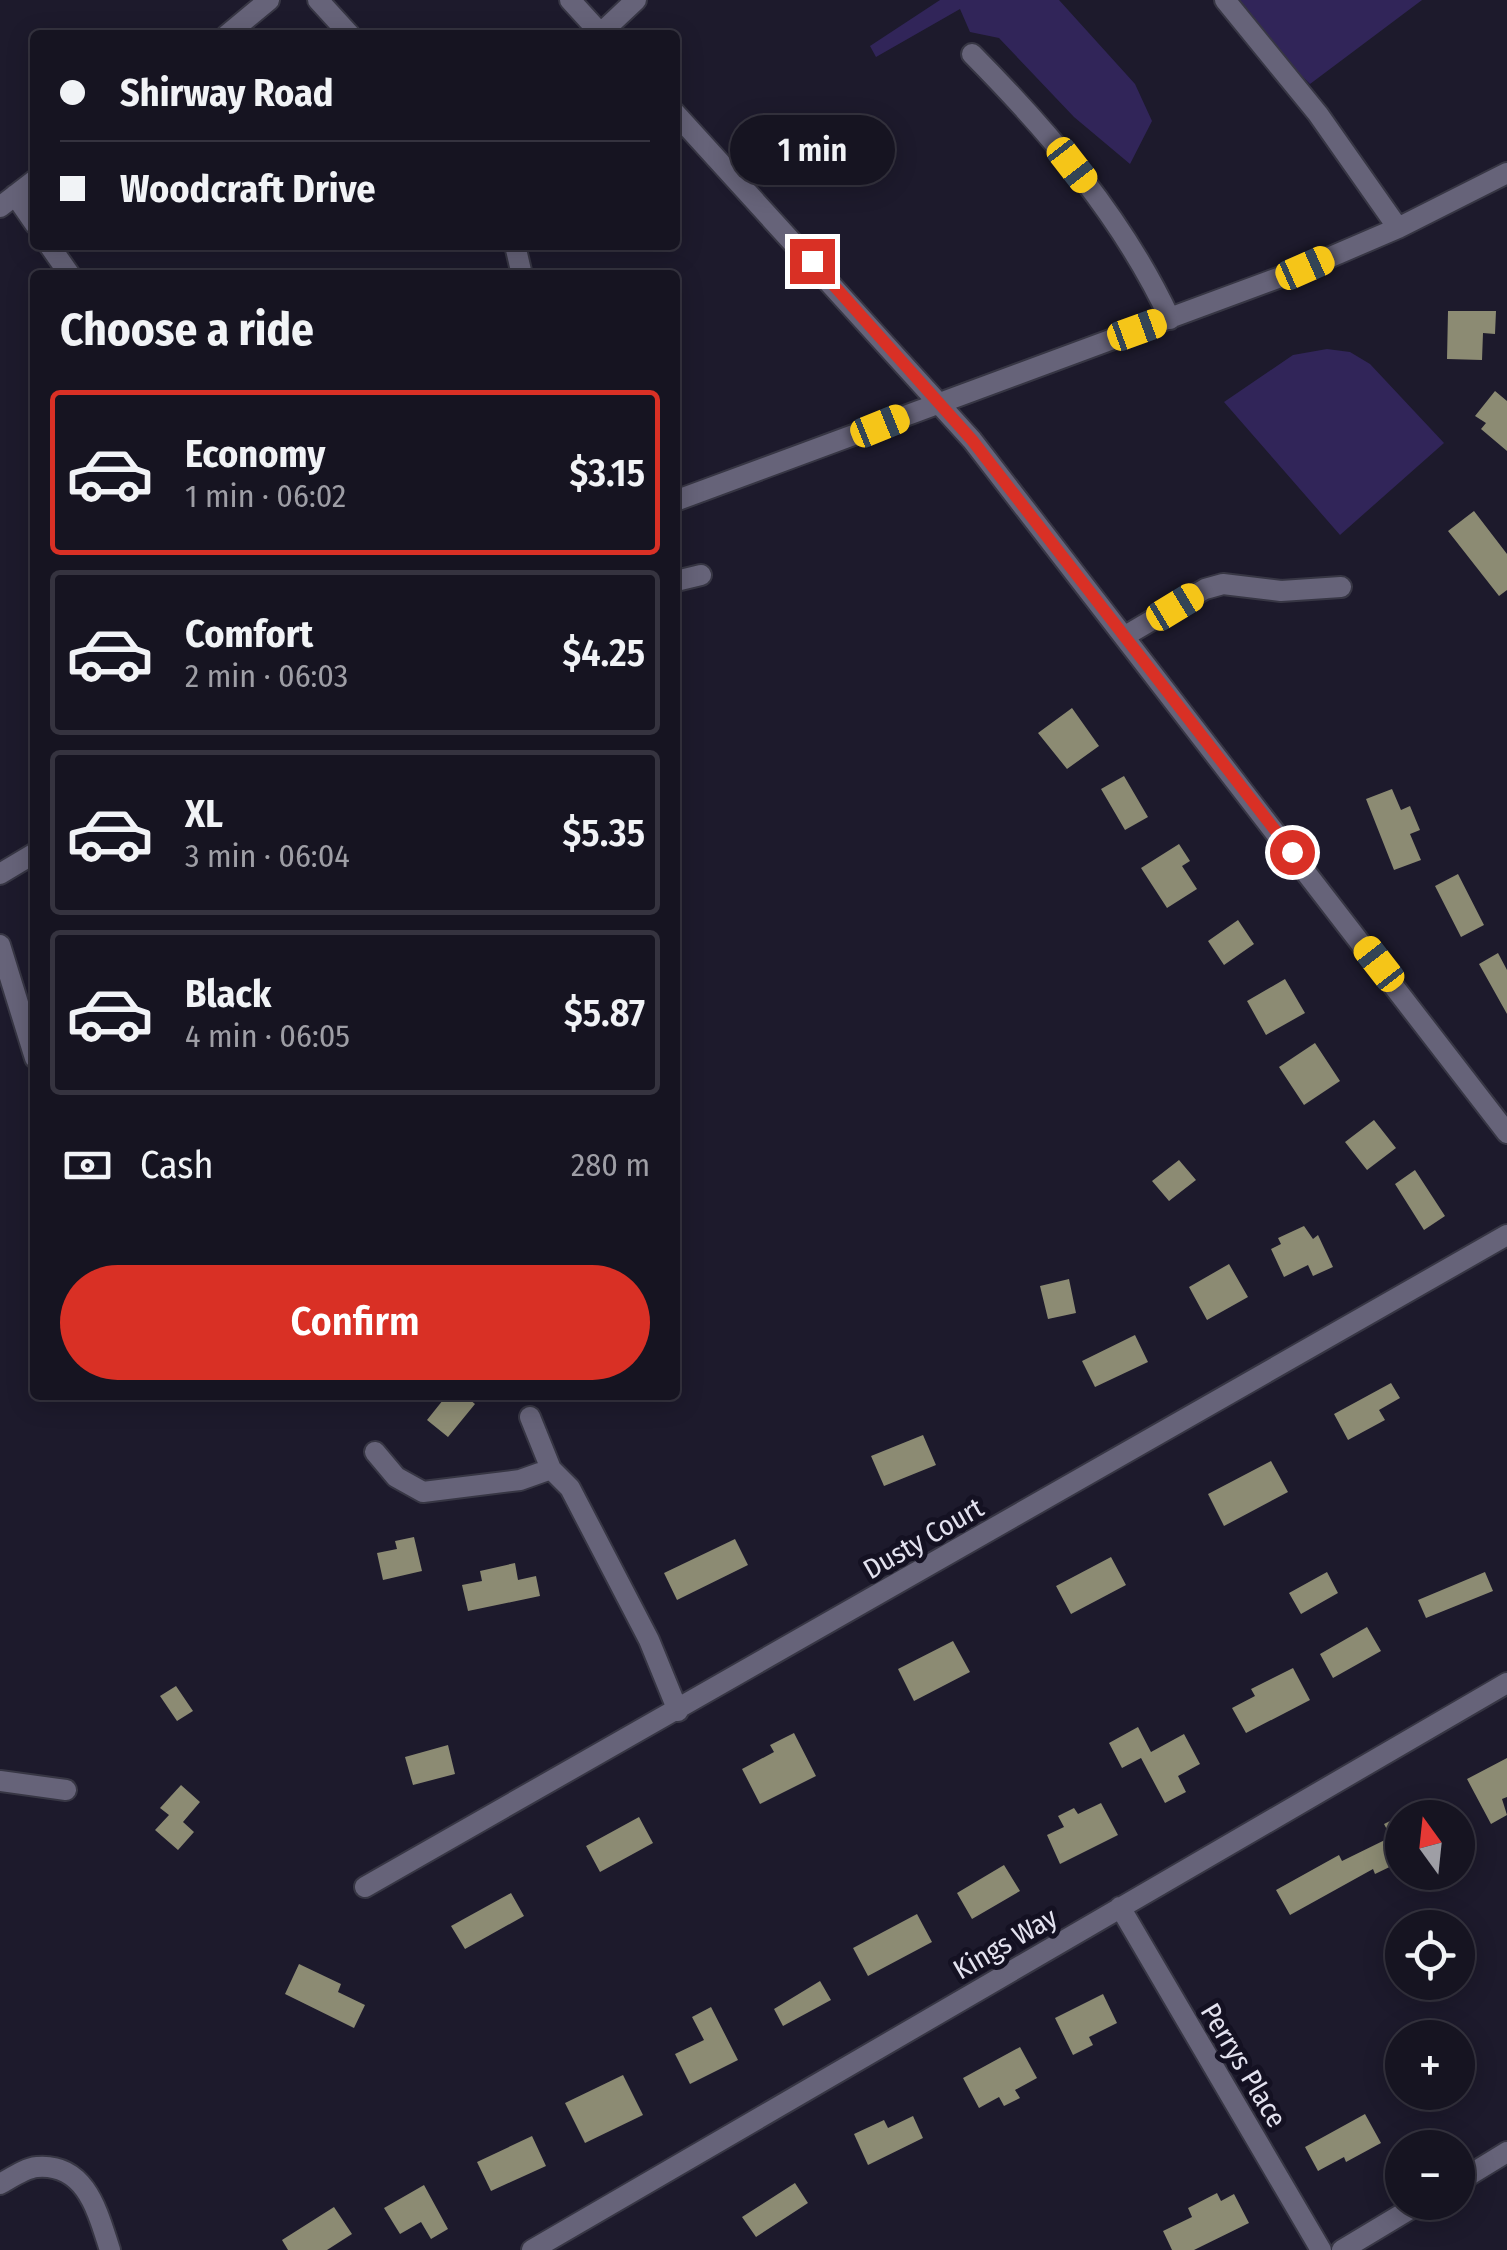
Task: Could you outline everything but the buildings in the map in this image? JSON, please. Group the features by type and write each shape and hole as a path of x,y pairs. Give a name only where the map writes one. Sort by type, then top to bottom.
{"street":[{"path":"233,30 268,0"},
{"path":"318,0 345,30"},
{"path":"570,0 598,30"},
{"path":"606,30 636,0"},
{"path":"1225,0 1318,114 1398,228"},
{"path":"972,54 1096,195 1170,318"},
{"path":"680,118 941,402 1507,1133"},
{"path":"680,498 1305,268 1398,228 1507,173"},
{"path":"30,184 7,201 30,220"},
{"path":"680,579 702,575"},
{"path":"1125,636 1205,589 1224,584 1280,591 1341,586"},
{"path":"0,874 30,856"},
{"path":"0,945 26,1003"},
{"name":"Dusty Court","path":"365,1888 1507,1235"},
{"path":"530,1417 551,1469 570,1488 649,1640 678,1711"},
{"path":"376,1452 396,1477 423,1492 520,1480 551,1469"},
{"name":"Kings Way","path":"532,2250 1507,1684"},
{"path":"0,1780 66,1790"},
{"name":"Perrys Place","path":"1120,1908 1322,2250"},
{"path":"1475,2172 1507,2152"},
{"path":"0,2184 35,2167 62,2171 90,2192 110,2250"},
{"path":"1342,2250 1392,2220"}],"shaded area":[{"path":"940,0 1059,0 1135,84 1152,121 1130,164 1074,117 999,38 970,32 960,9 876,57 870,46"},
{"path":"1238,0 1422,0 1310,84 1261,36"},
{"path":"1327,349 1350,352 1370,364 1444,443 1340,535 1224,402 1293,355"}],"route":[{"path":"812,261 941,402 1013,490 1292,852"}]}
